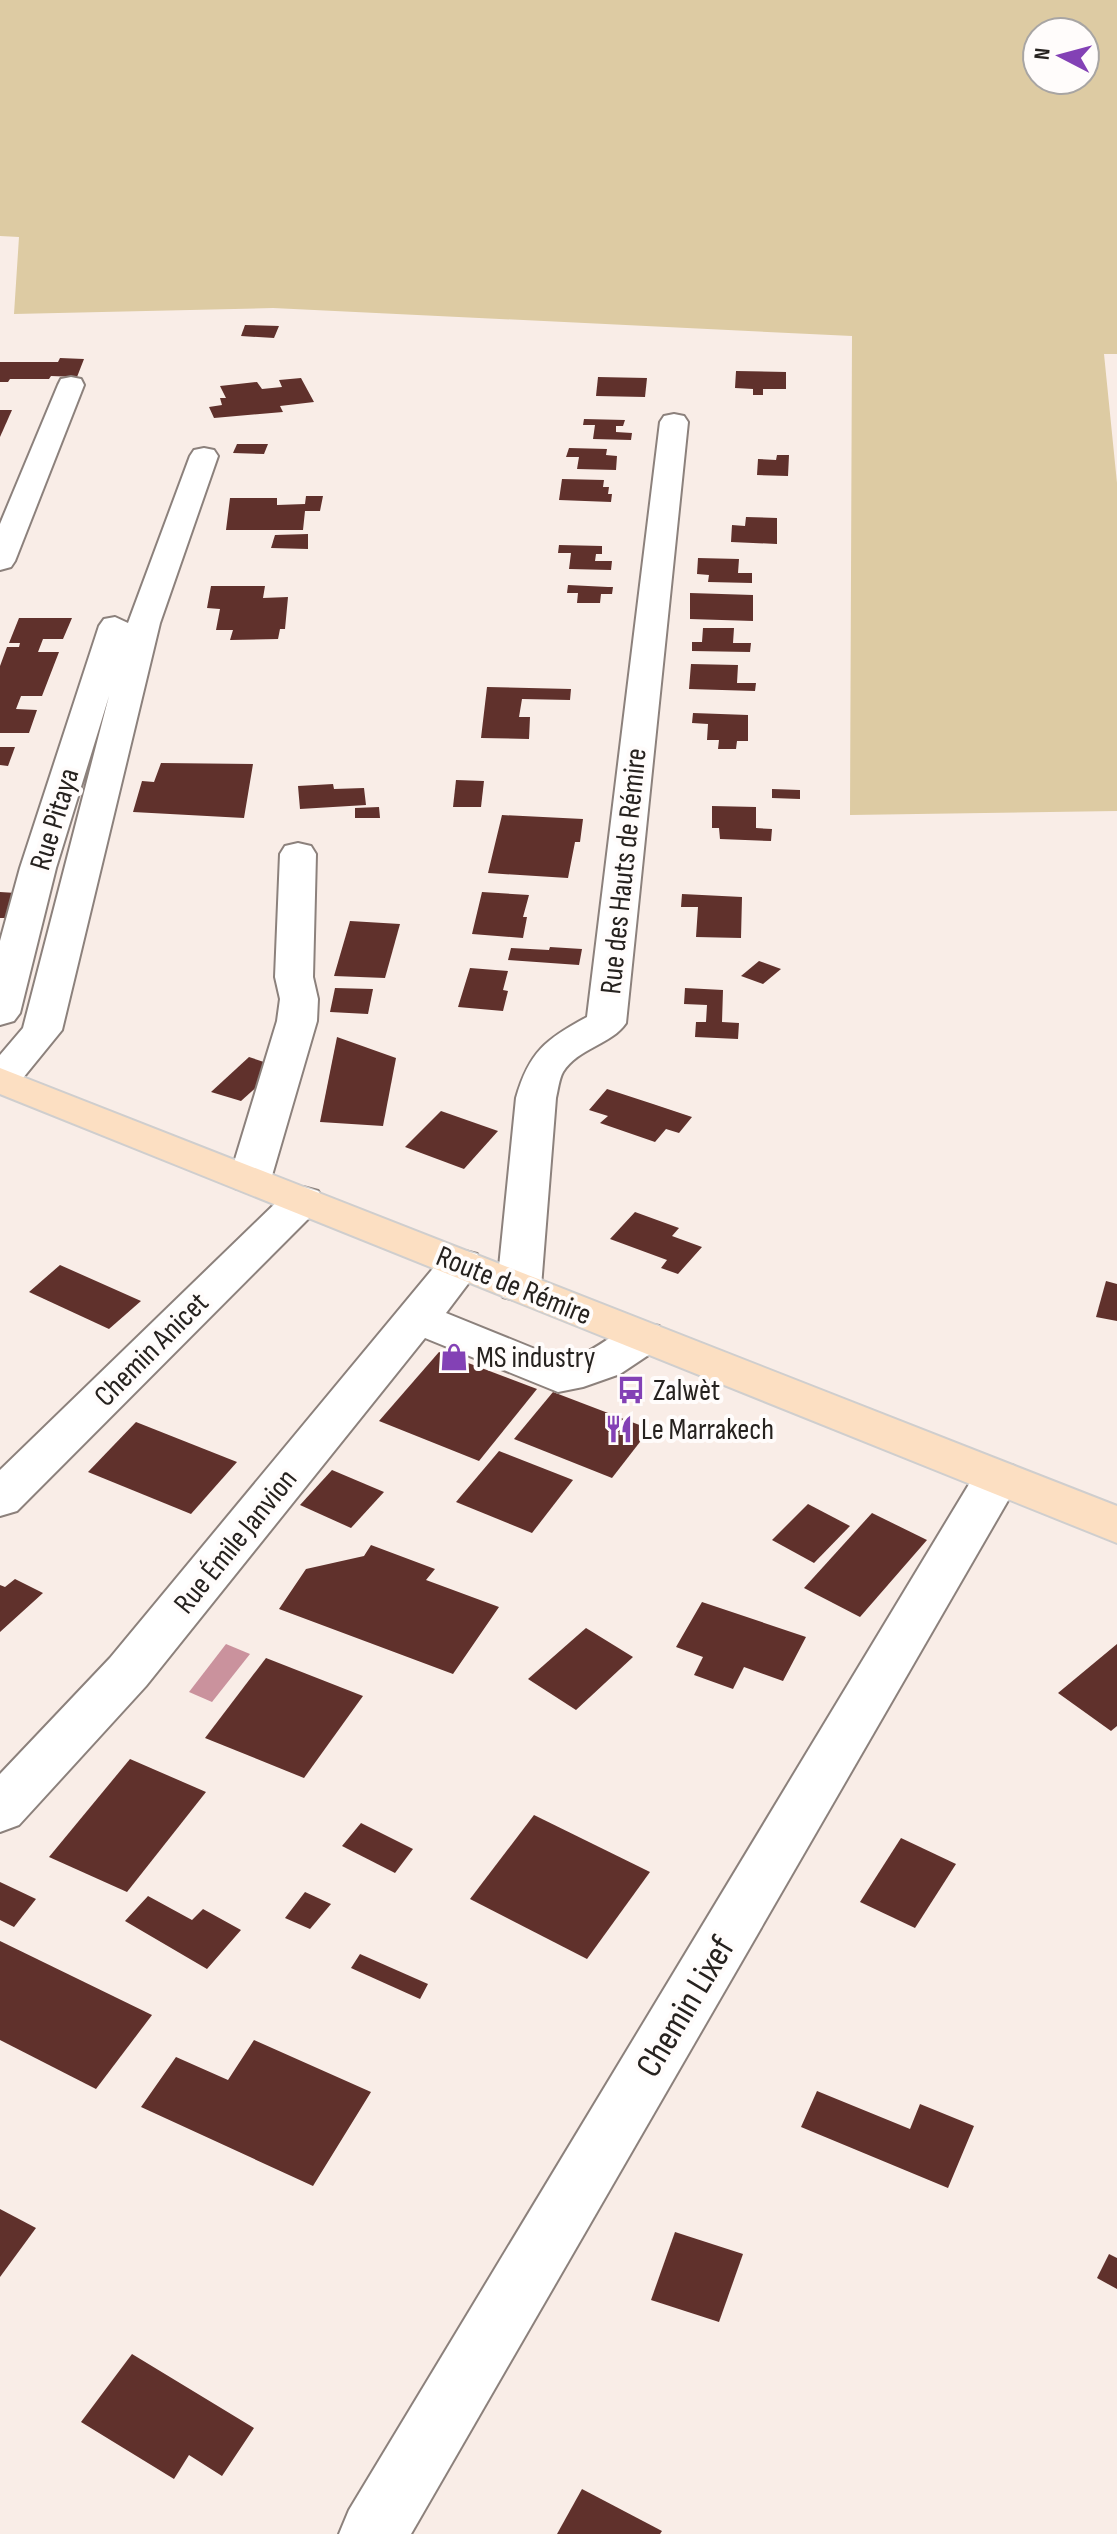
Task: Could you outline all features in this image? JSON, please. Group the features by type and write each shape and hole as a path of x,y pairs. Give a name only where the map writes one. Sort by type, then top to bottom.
{"main road":[{"name":"Route de Rémire","path":"0,1080 1117,1525"}],"street":[{"path":"0,561 71,385"},
{"name":"Rue des Hauts de Rémire","path":"519,1287 536,1098 544,1069 571,1042 606,1023 674,422"},
{"path":"0,1080 42,1030 144,623 204,456"},
{"name":"Rue Pitaya","path":"0,1013 8,954 115,626"},
{"path":"250,1179 297,1021 299,999 294,977 298,854"},
{"name":"Chemin Anicet","path":"0,1499 303,1200"},
{"name":"Rue Émile Janvion","path":"0,1810 128,1672 461,1264"},
{"path":"417,1318 558,1376 582,1375 602,1367 643,1337"},
{"name":"Chemin Lixef","path":"373,2534 997,1478"}],"shaded area":[{"path":"0,0 1117,0 1117,354 1104,354 1117,483 1117,811 850,815 852,336 273,308 14,314 19,237 0,236"},
{"path":"226,1644 250,1654 212,1702 189,1692"}],"building":[{"path":"245,325 279,326 274,338 241,336"},
{"path":"60,358 84,359 77,377 51,376 49,379 0,382 0,362 58,362"},
{"path":"736,371 786,372 786,389 763,389 763,395 753,395 753,389 735,388"},
{"path":"598,377 647,378 645,397 596,396"},
{"path":"301,378 314,402 280,406 283,412 214,418 209,407 222,405 220,398 226,398 220,386 257,382 262,389 282,387 279,380"},
{"path":"0,410 12,410 0,437"},
{"path":"584,419 625,420 623,426 616,426 616,432 632,433 631,440 593,439 595,425 583,425"},
{"path":"237,444 268,444 264,454 233,453"},
{"path":"569,448 607,449 606,455 617,456 616,470 577,469 579,457 566,457"},
{"path":"777,455 789,455 788,476 757,475 758,459 776,460"},
{"path":"562,479 604,480 603,487 609,487 608,494 612,494 611,502 559,500"},
{"path":"306,496 323,496 320,511 305,511 303,530 226,530 230,498 277,498 277,505 305,504"},
{"path":"746,517 777,518 777,544 731,542 732,525 745,526"},
{"path":"308,534 308,549 271,548 275,535"},
{"path":"559,545 602,546 602,554 596,554 595,561 612,561 611,570 569,569 571,553 558,553"},
{"path":"698,558 739,559 738,573 752,573 752,583 708,582 709,575 697,574"},
{"path":"568,585 613,587 612,594 601,594 600,603 577,603 578,593 567,593"},
{"path":"211,586 265,586 263,598 288,597 285,629 280,629 278,639 230,640 233,630 216,630 220,609 207,608"},
{"path":"690,593 753,595 753,621 690,619"},
{"path":"19,618 72,618 63,639 43,639 38,652 59,652 42,696 21,696 16,709 37,710 29,733 0,733 0,666 7,647 19,647 20,643 9,643"},
{"path":"703,628 734,628 733,643 751,643 750,652 692,651 692,642 702,642"},
{"path":"691,664 738,665 737,683 756,683 755,691 689,689"},
{"path":"487,687 571,689 570,700 522,699 519,717 530,717 529,739 481,738"},
{"path":"693,713 748,715 748,741 737,741 736,749 718,749 719,740 707,740 708,724 692,723"},
{"path":"0,747 15,747 8,766 0,765"},
{"path":"161,763 253,764 244,818 133,812 142,781 154,782"},
{"path":"456,780 484,781 481,807 453,807"},
{"path":"333,784 334,789 364,788 366,805 300,809 298,786"},
{"path":"772,789 800,790 800,799 772,798"},
{"path":"712,806 756,807 756,828 772,829 771,841 720,839 719,828 712,828"},
{"path":"379,807 380,818 355,818 355,808"},
{"path":"502,815 583,819 580,842 575,842 568,878 488,873"},
{"path":"0,892 16,893 8,918 0,918"},
{"path":"482,892 529,895 523,917 527,917 523,938 472,934"},
{"path":"682,894 742,897 741,938 696,937 698,907 681,907"},
{"path":"350,921 400,924 385,978 334,976"},
{"path":"550,947 582,949 579,965 508,960 511,948 549,950"},
{"path":"759,961 781,969 763,984 741,976"},
{"path":"470,968 508,971 503,990 508,991 503,1011 458,1007"},
{"path":"335,988 373,989 368,1014 330,1012"},
{"path":"685,988 723,990 722,1022 739,1023 738,1039 695,1037 696,1022 706,1022 707,1005 684,1004"},
{"path":"337,1037 396,1058 383,1126 320,1122"},
{"path":"249,1057 279,1067 241,1101 211,1092"},
{"path":"607,1089 692,1117 679,1133 666,1129 655,1142 600,1123 608,1116 589,1110"},
{"path":"441,1111 498,1131 464,1169 405,1147"},
{"path":"635,1212 679,1228 672,1236 702,1247 678,1274 661,1268 667,1260 610,1239"},
{"path":"60,1265 141,1301 109,1329 29,1292"},
{"path":"1106,1281 1117,1284 1117,1321 1096,1317"},
{"path":"439,1352 537,1389 479,1461 379,1421"},
{"path":"553,1392 650,1429 612,1478 514,1439"},
{"path":"136,1422 237,1462 191,1514 88,1472"},
{"path":"499,1451 573,1480 532,1533 456,1502"},
{"path":"332,1470 384,1492 351,1528 300,1505"},
{"path":"808,1504 850,1526 814,1563 772,1540"},
{"path":"872,1513 927,1540 860,1617 804,1588"},
{"path":"371,1545 435,1569 426,1580 499,1607 453,1674 279,1609 306,1569 364,1556"},
{"path":"15,1579 43,1593 0,1632 0,1585 5,1587"},
{"path":"702,1602 806,1637 783,1681 744,1667 733,1689 694,1675 703,1657 676,1647"},
{"path":"586,1628 633,1657 576,1710 528,1679"},
{"path":"1117,1644 1117,1726 1111,1731 1058,1693"},
{"path":"266,1658 363,1696 304,1778 205,1738"},
{"path":"130,1759 206,1792 127,1892 49,1857"},
{"path":"534,1815 650,1872 587,1959 470,1899"},
{"path":"361,1823 413,1849 395,1873 342,1846"},
{"path":"901,1838 956,1864 915,1928 860,1902"},
{"path":"0,1882 36,1899 14,1927 0,1920"},
{"path":"305,1892 331,1904 310,1929 285,1918"},
{"path":"148,1896 192,1920 203,1909 241,1930 207,1969 125,1921"},
{"path":"0,1941 152,2015 96,2089 0,2040"},
{"path":"360,1954 428,1984 420,1999 351,1968"},
{"path":"254,2040 371,2092 313,2186 141,2107 176,2057 228,2080"},
{"path":"817,2091 910,2129 920,2104 974,2126 948,2188 801,2127"},
{"path":"0,2209 36,2228 0,2277"},
{"path":"675,2232 743,2254 719,2322 651,2300"},
{"path":"1109,2254 1117,2258 1117,2289 1097,2278"},
{"path":"132,2354 254,2428 222,2476 189,2455 174,2479 81,2422"},
{"path":"582,2489 662,2531 660,2534 557,2534"}],"place":[{"name":"MS industry","path":"454,1357"},
{"name":"Zalwèt","path":"631,1390"},
{"name":"Le Marrakech","path":"619,1429"}]}
